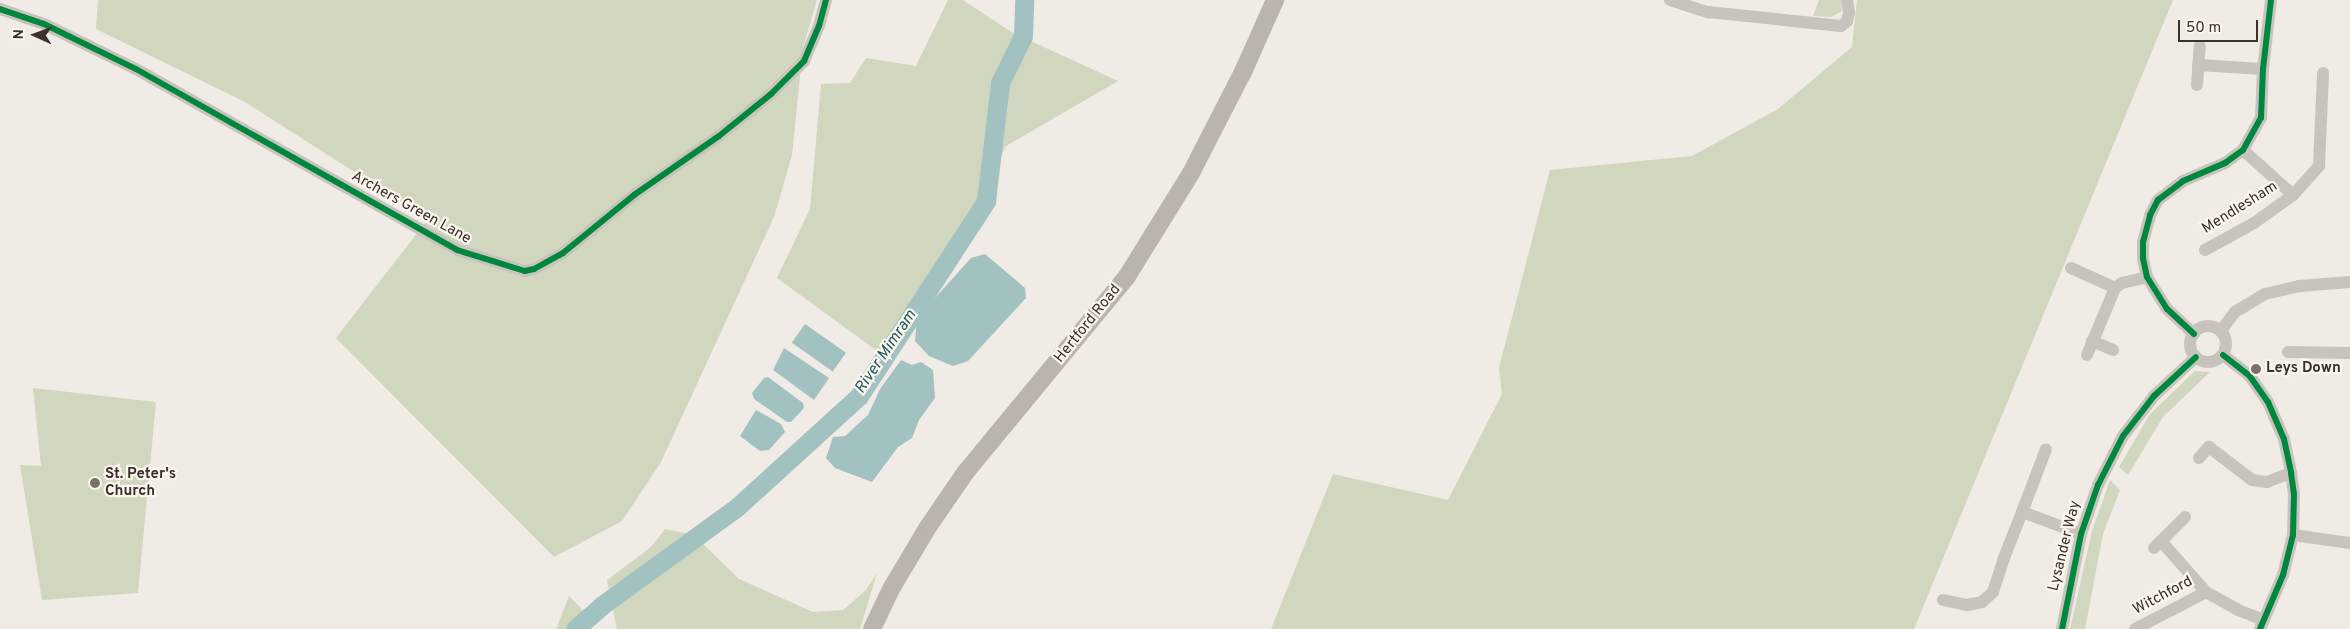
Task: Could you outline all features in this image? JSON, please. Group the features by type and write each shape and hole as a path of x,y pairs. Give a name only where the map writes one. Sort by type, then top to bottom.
{"main road":[{"name":"Hertford Road","path":"872,629 891,589 965,473 1126,278 1191,173 1243,72 1275,0"}],"street":[{"name":"Archers Green Lane","path":"0,9 44,24 136,69 457,250 525,271 534,269 563,253 634,195 719,136 771,94 804,61 819,26 826,0"},
{"path":"1670,0 1708,12 1841,26 1847,21 1849,12 1847,0"},
{"path":"2194,334 2167,309 2146,277 2142,258 2143,242 2150,216 2158,200 2183,181 2225,163 2243,150 2261,118 2263,69 2271,0"},
{"path":"2197,85 2200,46"},
{"path":"2198,65 2263,69"},
{"name":"Mendlesham","path":"2205,250 2254,223 2293,195 2319,166 2322,73"},
{"name":"Mendlesham","path":"2243,150 2293,195"},
{"path":"2071,268 2115,288"},
{"path":"2087,355 2115,288 2122,283 2146,277"},
{"path":"2221,331 2236,312 2266,294 2299,286 2350,282"},
{"path":"2207,326 2221,331 2227,345 2223,355 2213,362 2196,358 2191,349 2194,334 2207,326"},
{"path":"2092,341 2112,350"},
{"path":"2288,352 2350,353"},
{"path":"2223,355 2249,375 2268,402 2284,439 2291,473 2294,494 2293,535 2283,575 2262,624"},
{"name":"Lysander Way","path":"2062,629 2081,534 2098,485 2124,436 2154,396 2196,358"},
{"path":"2199,458 2209,447 2252,480 2267,482 2291,473"},
{"path":"1943,600 1967,605 1982,602 1994,592 2004,558 2046,449"},
{"path":"2022,512 2081,534"},
{"name":"Witchford","path":"2185,517 2157,544 2206,592 2262,624"},
{"path":"2293,535 2350,544"},
{"name":"Witchford","path":"2135,629 2206,592"}],"green space":[{"path":"98,0 817,0 803,47 792,155 774,217 661,462 622,521 554,557 336,338 428,219 245,102 96,29"},
{"path":"948,0 963,0 1013,33 1118,81 1006,146 969,222 880,353 777,278 810,209 821,84 850,83 866,58 916,66"},
{"path":"1819,0 1841,0 1842,11 1831,17 1813,16"},
{"path":"1857,0 2173,0 1914,629 1271,629 1333,474 1448,500 1502,394 1499,368 1550,170 1692,156 1778,109 1852,47"},
{"path":"2195,371 2210,372 2163,417 2128,475 2119,467 2150,414"},
{"path":"33,388 156,402 138,593 42,600 20,465 41,466"},
{"path":"2110,480 2120,490 2103,534 2085,629 2070,629 2092,531"},
{"path":"665,529 694,535 739,579 813,612 843,610 866,590 877,573 860,629 617,629 607,580 651,547"},
{"path":"569,596 581,608 588,629 556,629"}],"water":[{"path":"985,254 1025,288 1026,298 968,361 953,366 929,356 915,341 917,318 971,258"},
{"path":"805,324 846,353 833,372 792,343"},
{"path":"784,348 829,378 814,400 773,370"},
{"path":"901,360 912,365 921,362 933,370 935,398 919,420 912,438 898,447 872,482 835,468 826,458 833,437 845,436 868,415 880,389"},
{"path":"768,377 803,403 804,408 791,422 787,422 754,399 752,393 764,378"},
{"path":"756,410 781,424 785,432 769,450 760,451 740,436"}],"waterway":[{"name":"River Mimram","path":"575,629 601,606 736,508 859,396 986,201 1000,83 1023,36 1024,0"}],"cycle path":[{"path":"0,9 44,24 136,69 457,250 525,271 534,269 563,253 634,195 719,136 771,94 804,61 819,26 826,0"},
{"path":"2194,334 2167,309 2147,277 2143,258 2143,242 2150,215 2158,200 2183,181 2225,163 2243,150 2261,118 2263,69 2271,0"},
{"path":"2223,355 2249,375 2268,402 2284,439 2294,494 2293,535 2283,575 2260,629"},
{"path":"2062,629 2081,534 2098,485 2123,436 2154,396 2196,357"}],"place":[{"name":"Leys Down","path":"2256,369"},
{"name":"St. Peter's Church","path":"95,483"}]}
